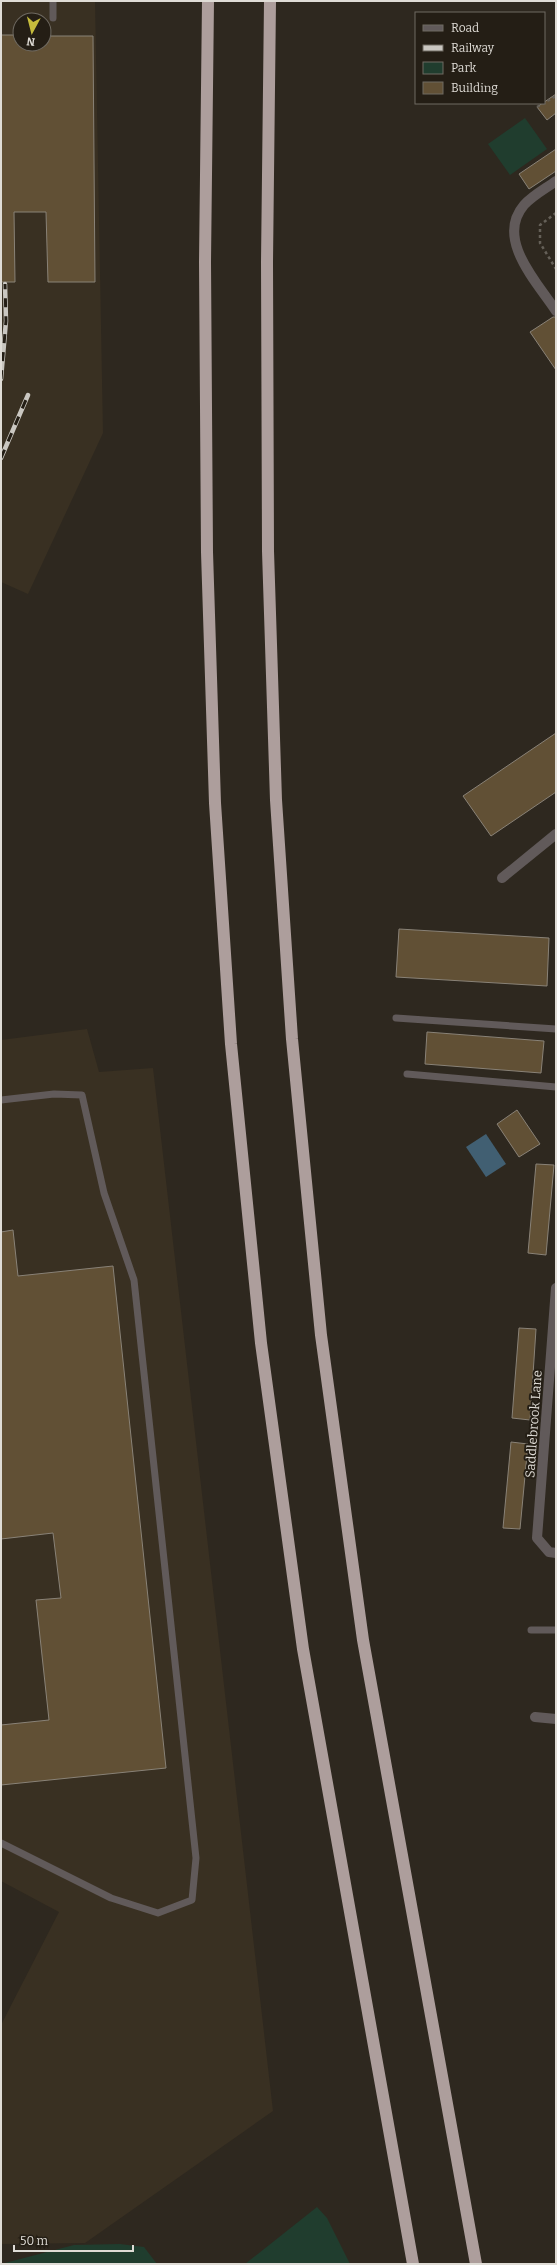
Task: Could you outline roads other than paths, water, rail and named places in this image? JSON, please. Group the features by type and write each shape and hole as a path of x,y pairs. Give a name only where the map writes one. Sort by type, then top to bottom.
{"highway":[{"path":"208,1 206,262 207,552 215,802 231,1044 261,1343 303,1649 413,2264"},
{"path":"270,1 267,262 268,551 276,800 292,1039 321,1336 363,1640 476,2264"}],"street":[{"path":"556,181 523,206 517,218 514,231 515,244 520,256 556,310"},
{"path":"502,878 556,834"},
{"name":"Saddlebrook Lane","path":"556,1288 537,1538 549,1552 556,1553"},
{"path":"535,1717 556,1719"}],"lane":[{"path":"53,1 53,18"},
{"path":"396,1018 556,1029"},
{"path":"407,1074 556,1087"},
{"path":"1,1100 54,1094 82,1095 104,1193 134,1280 196,1858 192,1900 158,1913 111,1898 1,1843"},
{"path":"531,1630 556,1630"}],"water":[{"path":"486,1134 506,1164 486,1177 466,1147"}],"railway":[{"path":"1,379 6,321 5,284"},
{"path":"1,458 28,395"}]}
